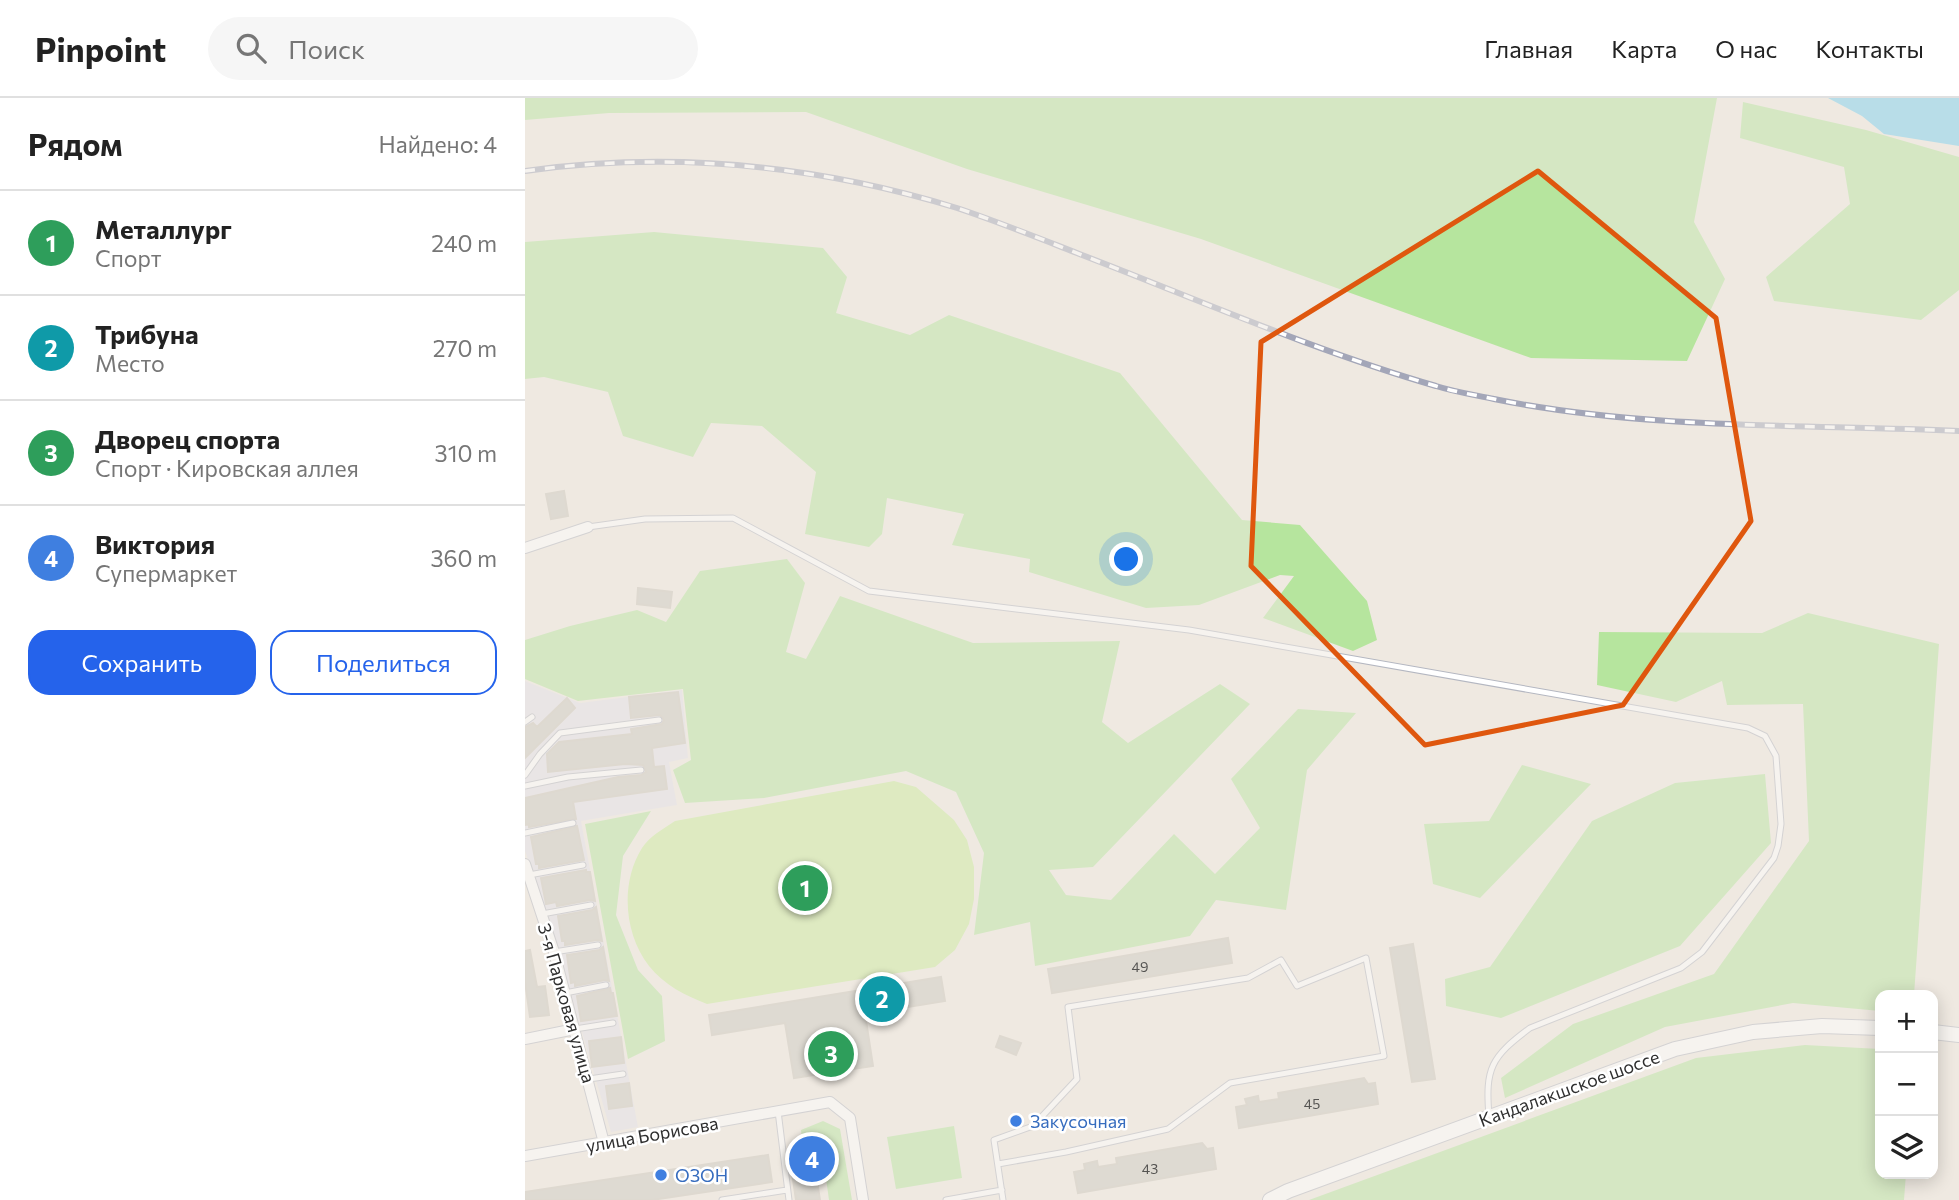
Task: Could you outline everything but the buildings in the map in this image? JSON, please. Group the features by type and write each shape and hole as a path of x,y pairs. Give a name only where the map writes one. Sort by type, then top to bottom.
{"main road":[{"name":"Кандалакшское шоссе","path":"1270,1200 1489,1117 1688,1046 1753,1032 1822,1026 1875,1028"},
{"path":"1938,1033 1959,1035"}],"street":[{"path":"525,548 588,527"},
{"name":"3-я Парковая улица","path":"527,870 554,952 604,1143"},
{"path":"525,1039 575,1029"},
{"name":"улица Борисова","path":"525,1156 830,1102 850,1118 863,1200"}],"lane":[{"path":"588,527 645,519 733,518 869,591 1189,630 1748,728 1765,736 1776,756 1779,773 1781,824 1774,858 1702,953 1681,968 1530,1028 1512,1042 1489,1071 1486,1086 1489,1117"},
{"path":"525,722 532,717"},
{"path":"525,775 560,733 659,720"},
{"path":"525,786 641,770"},
{"path":"525,833 573,823"},
{"path":"527,870 583,865"},
{"path":"542,914 591,905"},
{"path":"554,952 598,945"},
{"path":"998,1164 1066,1153 1168,1129 1230,1083 1384,1056 1366,958 1297,986 1281,960 1248,978 1068,1007 1077,1079 1033,1126 995,1140 998,1164 1002,1190 1003,1200"},
{"path":"565,993 606,985"},
{"path":"575,1029 613,1023"},
{"path":"589,1079 623,1074"},
{"path":"778,1111 789,1200"},
{"path":"722,1200 787,1190"},
{"path":"946,1200 1002,1190"}],"highlighted area":[{"path":"1538,171 1716,318 1751,521 1623,705 1425,745 1251,566 1261,342"}],"shaded area":[{"path":"525,681 580,703 682,690 688,758 669,762 677,805 581,821 638,1127 611,1132 548,915 525,851"}],"green space":[{"path":"525,98 1717,98 1694,222 1725,279 1687,361 1531,358 1201,239 967,169 806,112 609,113 525,120"},
{"path":"1743,102 1866,130 1959,157 1959,290 1921,320 1774,301 1766,277 1850,204 1844,167 1740,138"},
{"path":"654,232 823,248 847,277 836,313 910,335 949,315 1120,373 1242,520 1300,525 1367,601 1377,640 1353,651 1263,618 1294,576 1280,575 1199,605 1146,608 1029,572 1030,559 952,545 964,514 887,498 882,534 869,547 805,534 816,472 762,426 711,423 693,457 623,436 608,392 544,377 525,379 525,242"},
{"path":"787,559 805,583 786,652 806,659 840,596 973,643 1120,641 1102,722 1128,743 1220,684 1250,704 1093,867 1049,870 1066,895 1111,900 1174,834 1215,874 1260,828 1231,779 1298,709 1356,713 1307,770 1286,910 1216,900 1190,936 1035,966 1030,922 974,935 984,853 956,792 906,771 764,798 685,803 673,770 691,760 683,689 578,701 525,679 525,640 637,610 666,622 700,571"},
{"path":"1808,613 1939,644 1914,990 1875,990 1875,1011 1793,1003 1665,1027 1505,1098 1501,1078 1573,1024 1714,974 1809,841 1803,704 1727,705 1722,681 1676,702 1597,685 1599,632 1762,633"},
{"path":"1522,765 1591,784 1480,898 1433,884 1424,824 1489,821"},
{"path":"1765,774 1771,843 1680,946 1501,1018 1446,1006 1445,979 1490,967 1592,821 1675,783"},
{"path":"894,781 916,787 954,820 967,840 974,867 974,899 969,924 955,950 935,967 707,1004 676,989 661,979 649,966 634,939 628,892 635,862 645,844 657,833 675,821"},
{"path":"651,811 623,856 616,915 638,970 662,996 665,1041 628,1059 585,824"},
{"path":"1805,1045 1875,1049 1875,1179 1906,1179 1904,1200 1309,1200 1696,1058"},
{"path":"823,1121 840,1129 852,1200 829,1200 822,1150 803,1151 801,1130"},
{"path":"954,1126 962,1178 896,1189 887,1137"}],"water":[{"path":"1828,98 1959,98 1959,146 1884,134 1862,116"}],"railway":[{"path":"525,171 634,162 743,166 851,181 904,193 1004,225 1346,357 1443,388 1494,399 1552,409 1667,421 1959,431"}],"place":[{"name":"Металлург","path":"805,888"},
{"name":"Трибуна","path":"882,999"},
{"name":"Дворец спорта","path":"831,1054"},
{"name":"Закусочная","path":"1016,1121"},
{"name":"Виктория","path":"812,1159"},
{"name":"ОЗОН","path":"661,1175"}]}
